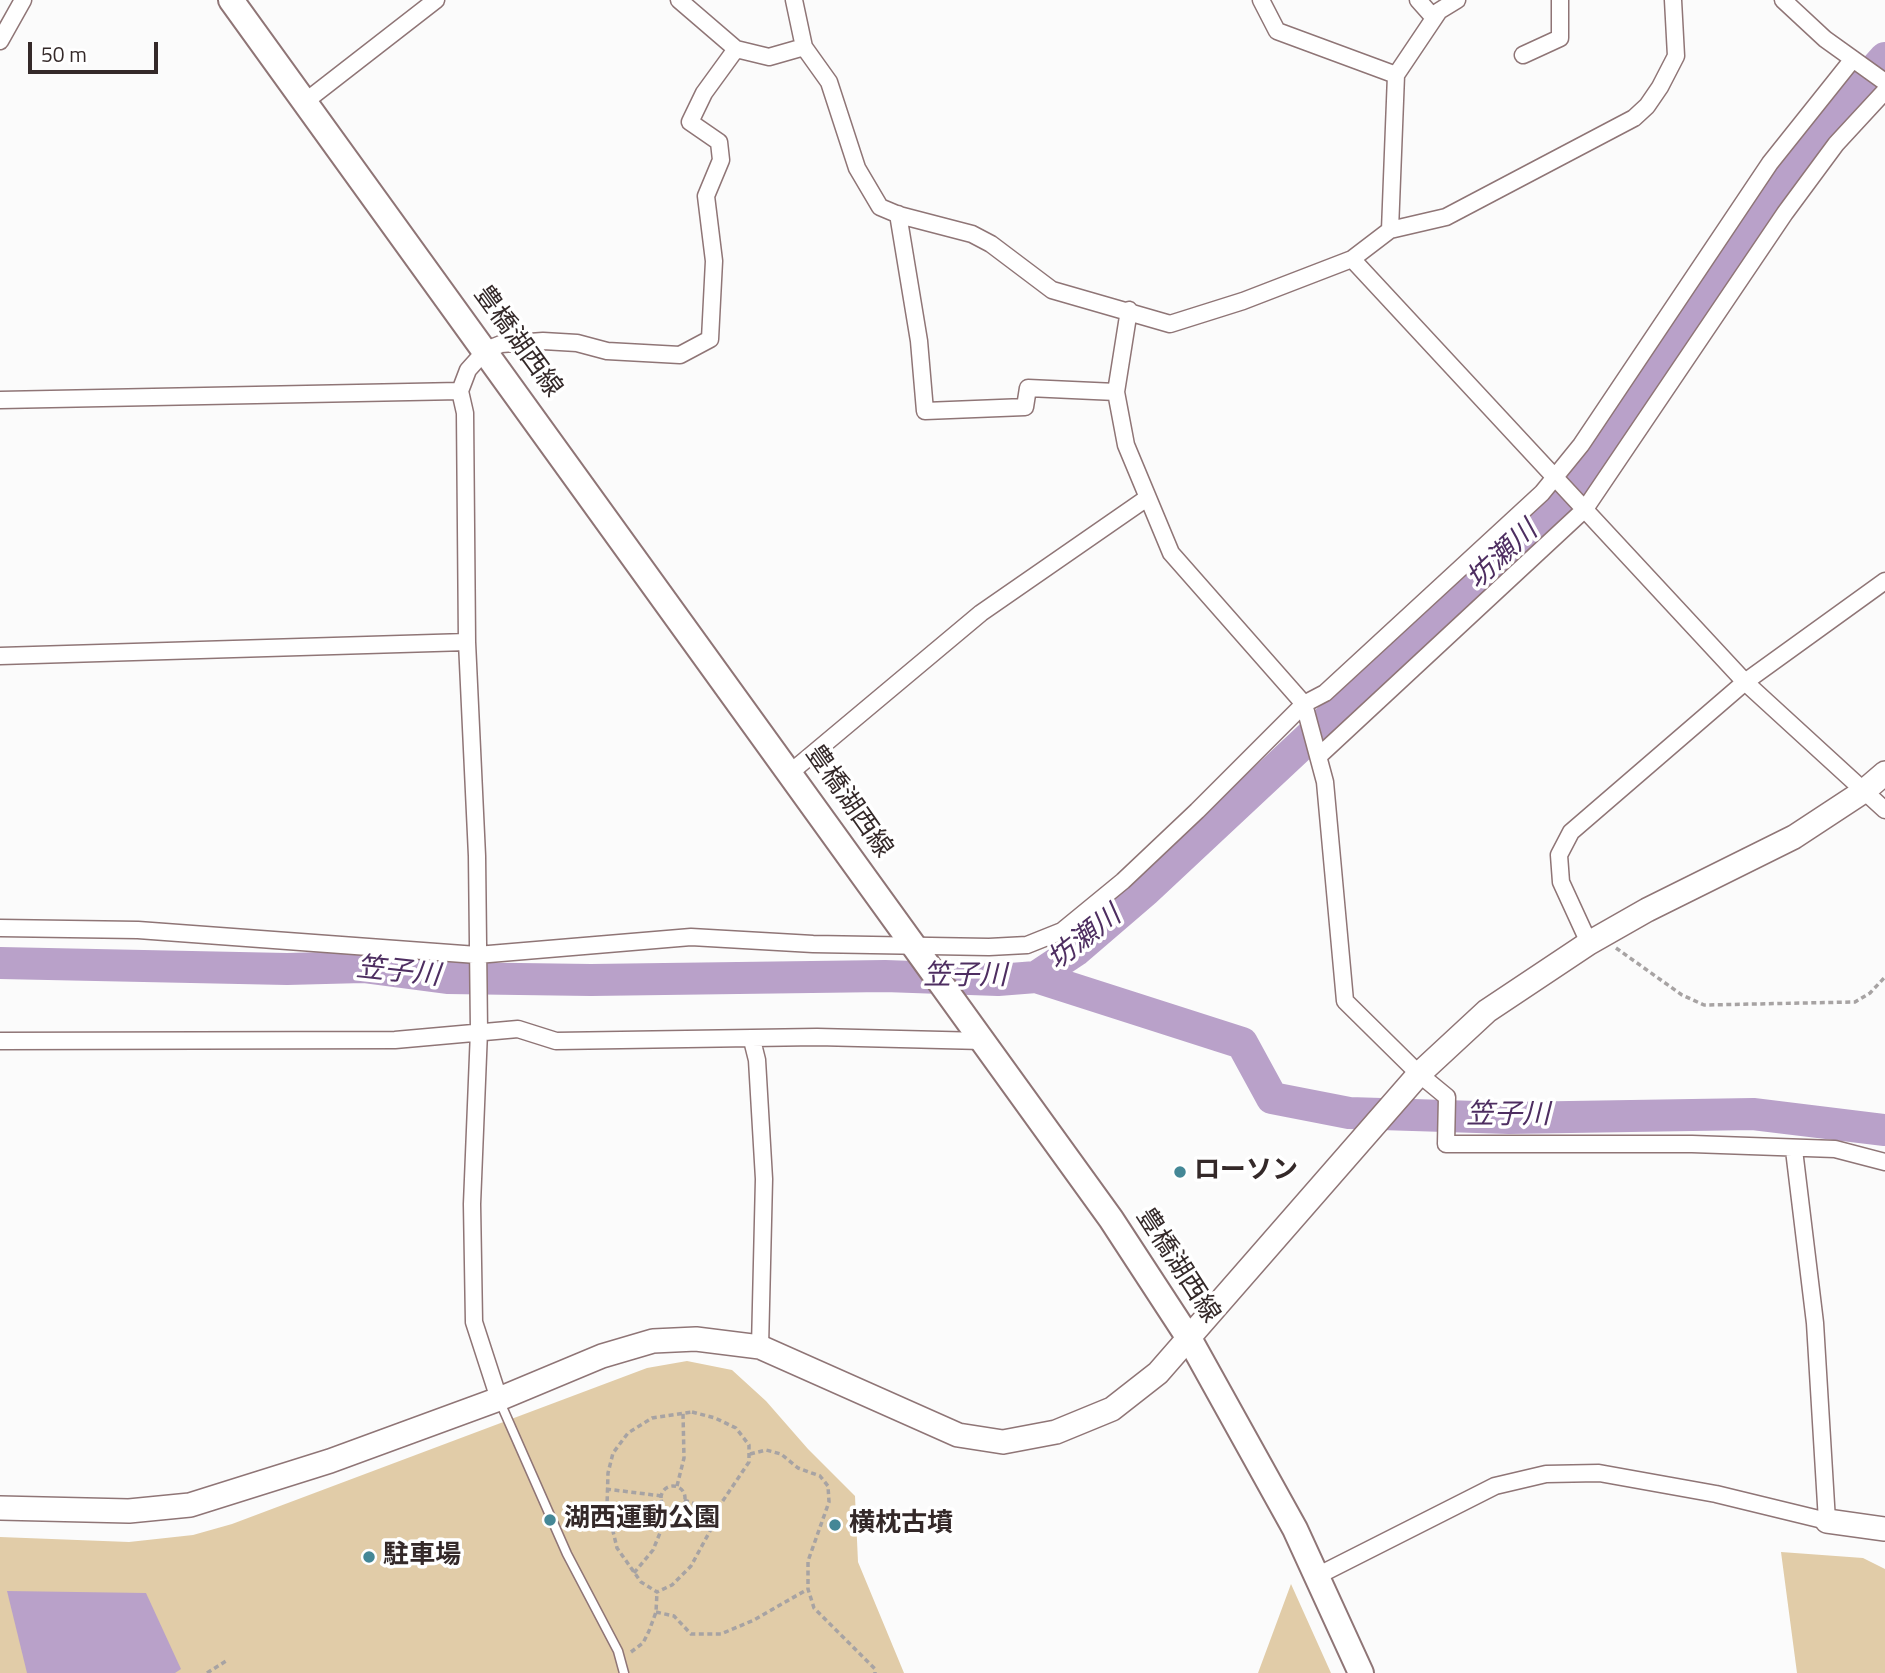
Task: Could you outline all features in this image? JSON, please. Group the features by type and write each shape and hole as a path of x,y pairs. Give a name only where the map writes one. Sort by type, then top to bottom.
{"main road":[{"name":"豊橋湖西線","path":"232,0 1111,1219 1190,1340 1295,1529 1361,1673"}],"street":[{"path":"0,41 23,0"},
{"path":"306,101 436,0"},
{"path":"679,0 736,49 769,57 804,47"},
{"path":"794,0 804,47 829,82 857,169 871,196 880,206 898,214 972,234 991,244 1052,290 1129,310 1170,324 1243,301 1352,259 1390,230 1446,217 1634,118 1647,106 1660,87 1675,56 1676,10 1673,0"},
{"path":"1261,0 1277,32 1396,75"},
{"path":"1418,0 1434,19"},
{"path":"1390,230 1396,75 1439,11 1457,0"},
{"path":"1523,55 1560,38 1560,0"},
{"path":"1783,0 1825,39 1885,82"},
{"path":"499,1399 474,1322 472,1204 478,1026 477,856 467,642 466,413 460,391 468,370 486,350 501,344 543,341 578,343 607,351 680,355 710,339 714,261 706,196 721,159 719,142 690,122 704,93 736,49"},
{"path":"0,928 138,930 477,955 691,937 918,953 1027,945 1062,931 1178,829 1557,482 1770,163 1853,59"},
{"path":"1318,751 1582,506 1785,213 1836,144 1885,91"},
{"path":"898,214 919,341 925,411 1026,407 1028,388 1116,392"},
{"path":"1352,259 1745,682 1885,810"},
{"path":"1129,310 1116,392 1126,445 1171,553 1306,710 1318,751 1345,1001 1419,1074 1447,1097 1447,1144 1692,1144 1794,1150 1835,1149 1885,1162"},
{"path":"0,400 460,391"},
{"path":"790,772 981,613 1147,499"},
{"path":"1595,940 1561,881 1559,855 1571,832 1745,682 1885,581"},
{"path":"0,656 467,642"},
{"path":"0,1508 129,1511 190,1505 330,1461 499,1399 602,1356 653,1341 696,1339 760,1347 958,1435 1003,1441 1056,1432 1112,1409 1158,1373 1190,1340 1419,1074 1487,1011 1595,940 1794,837 1864,791 1885,773"},
{"path":"0,1041 394,1040 478,1026 517,1029 556,1041 752,1040 976,1032"},
{"path":"752,1040 757,1060 764,1179 760,1347"},
{"path":"1794,1150 1815,1323 1827,1521"},
{"path":"1317,1576 1495,1486 1546,1474 1599,1473 1716,1494 1827,1521 1885,1529"}],"lane":[{"path":"499,1399 567,1554 619,1657 624,1673"}],"path":[{"path":"1595,940 1704,1005 1855,1002 1870,993 1885,977"},
{"path":"692,1412 725,1422 744,1436 750,1454 740,1479 716,1512 710,1531 691,1566 673,1585 657,1592 648,1588 617,1548 610,1528 606,1489 613,1453 628,1433 652,1418 692,1412"},
{"path":"683,1413 684,1458 677,1486 684,1500 716,1512"},
{"path":"750,1454 771,1450 798,1468 820,1476 828,1486 829,1502 808,1561 808,1589 814,1608 875,1673"},
{"path":"669,1511 664,1506 662,1496 668,1488 677,1486"},
{"path":"606,1489 662,1496"},
{"path":"634,1573 651,1553 669,1511 678,1508 684,1500"},
{"path":"656,1612 674,1616 691,1634 721,1634 754,1620 808,1589"},
{"path":"619,1657 643,1643 656,1612 657,1592"},
{"path":"206,1673 226,1661"}],"shaded area":[{"name":"湖西運動公園","path":"687,1361 732,1370 766,1401 808,1449 855,1496 858,1562 904,1673 0,1673 0,1537 129,1542 193,1535 232,1524 647,1368"},
{"path":"1781,1552 1863,1558 1885,1569 1885,1673 1797,1673"},
{"path":"1291,1584 1331,1673 1258,1673"},
{"path":"7,1591 146,1593 181,1669 175,1673 27,1673"}],"waterway":[{"name":"坊瀬川","path":"1036,977 1075,951 1146,890 1559,504 1826,124 1885,58"},
{"name":"笠子川","path":"0,963 287,969 363,967 447,978 591,980 885,976 998,980 1036,977 1242,1043 1272,1098 1349,1113 1509,1118 1753,1114 1885,1130"}],"place":[{"name":"ローソン","path":"1180,1172"},
{"name":"湖西運動公園","path":"550,1520"},
{"name":"横枕古墳","path":"835,1525"},
{"name":"駐車場","path":"369,1557"}]}
